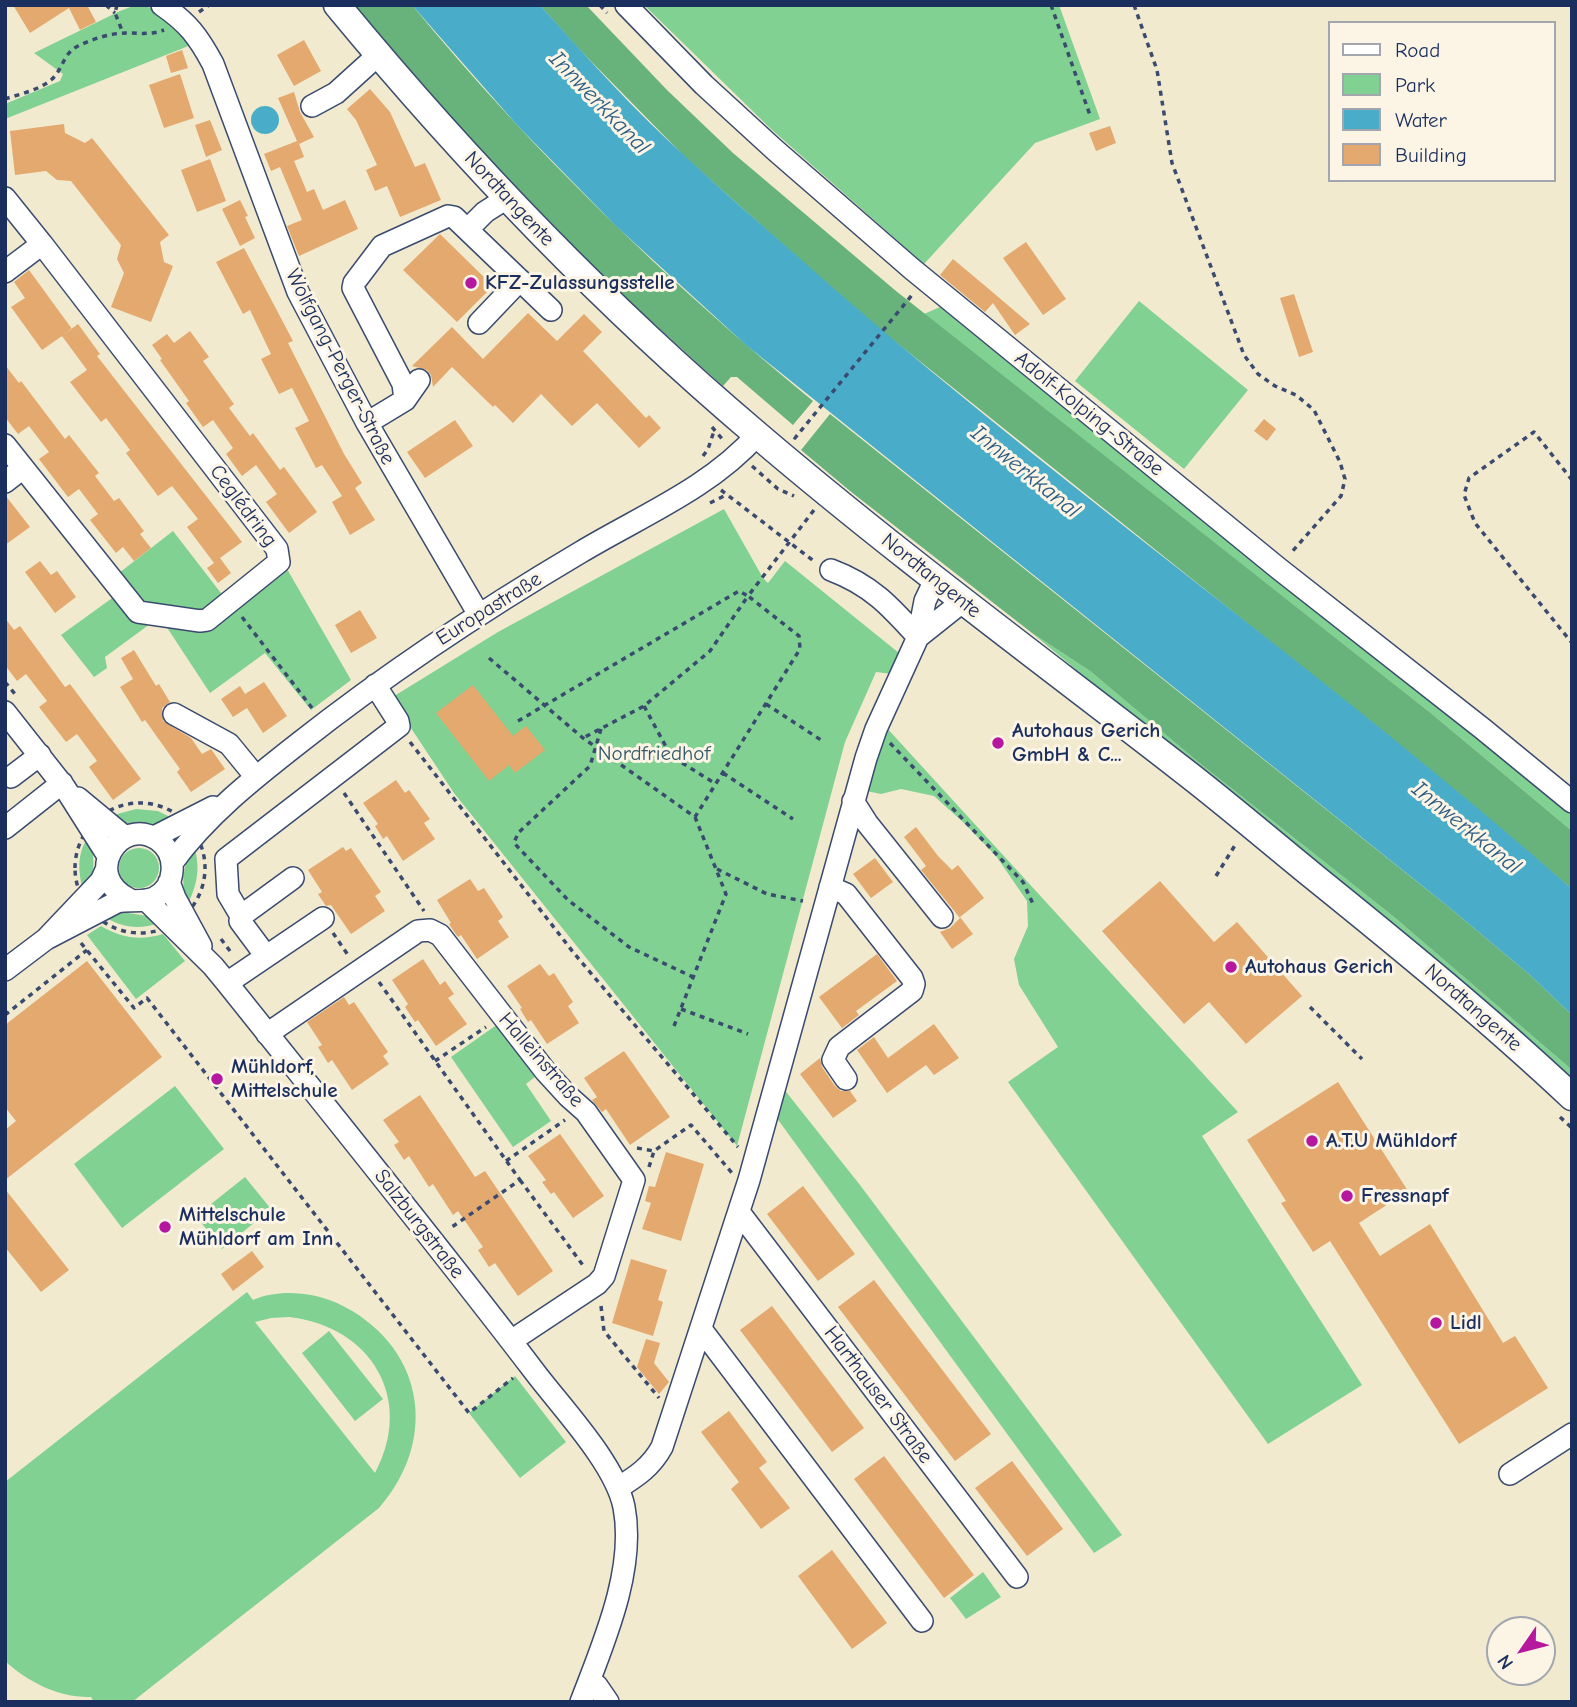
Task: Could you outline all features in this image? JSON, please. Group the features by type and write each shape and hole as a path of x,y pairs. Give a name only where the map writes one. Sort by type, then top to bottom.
{"main road":[{"name":"Nordtangente","path":"337,5 378,55 507,198 583,277 668,358 757,435 962,602 1199,782 1499,1029 1562,1103"}],"street":[{"name":"Wolfgang-Perger-Straße","path":"162,5 185,21 202,43 213,64 298,292 367,423 478,613"},
{"name":"Adolf-Kolping-Straße","path":"626,5 704,85 944,295 1278,568 1572,802"},
{"path":"312,106 336,93 378,55"},
{"name":"Ceglédring","path":"5,198 277,549 279,556 276,566 206,620 138,612 5,445"},
{"path":"468,229 485,212 507,198"},
{"path":"405,400 403,384 353,288 382,246 448,216 454,217 551,310"},
{"path":"5,272 42,244"},
{"path":"479,323 520,280"},
{"path":"367,423 405,400 419,380"},
{"name":"Europastraße","path":"154,837 191,829 324,723 478,613 704,480 739,455 757,435"},
{"path":"5,482 23,468"},
{"path":"831,570 853,578 888,603 918,637"},
{"path":"581,1702 617,1601 627,1544 627,1523 618,1488 655,1461 662,1447 739,1212 746,1172 853,801 876,729 918,637 925,601 935,580"},
{"path":"918,637 962,602"},
{"path":"267,956 240,921 241,916 228,894 226,859 399,726 375,685"},
{"path":"5,712 94,822 107,863 107,878 116,891 137,900"},
{"path":"174,714 229,744 256,777"},
{"path":"11,777 40,755"},
{"path":"5,828 63,786"},
{"path":"853,801 867,823 942,917"},
{"path":"94,822 125,837"},
{"name":"Europastraße","path":"171,872 191,829"},
{"path":"6,967 88,908 160,894 171,872 166,848 154,837 139,834 125,837 118,842 88,908"},
{"name":"Salzburgstraße","path":"171,872 178,921"},
{"path":"241,916 293,878"},
{"path":"830,887 846,894 914,984 912,991 839,1046 833,1060 846,1079"},
{"name":"Salzburgstraße","path":"137,900 178,921 511,1340 591,1446 618,1488"},
{"path":"227,983 323,918"},
{"path":"267,1034 418,931 430,930"},
{"name":"Halleinstraße","path":"430,930 440,935 546,1072 582,1108 634,1180 604,1276 597,1284"},
{"name":"Harthauser Straße","path":"739,1212 1017,1577"},
{"path":"511,1340 597,1284"},
{"path":"701,1329 922,1622"},
{"path":"1510,1474 1572,1434"},
{"path":"589,1681 597,1686 608,1702"}],"path":[{"path":"106,5 115,13 123,33"},
{"path":"115,13 117,5"},
{"path":"5,99 51,81 65,57 78,46 110,35 155,34 185,21 209,5"},
{"path":"1051,5 1091,118"},
{"path":"1134,5 1157,70 1172,163 1244,355 1258,374 1275,386 1296,395 1314,410 1345,480 1341,496 1278,568"},
{"path":"806,425 900,309"},
{"path":"1572,480 1534,432 1469,478 1464,495 1475,523 1572,643"},
{"path":"739,455 778,489 798,499"},
{"path":"704,480 728,494 808,558 831,570"},
{"path":"583,738 645,706 710,651 748,596 815,509 808,504"},
{"path":"518,721 739,591 799,636 800,649 695,817"},
{"path":"230,602 324,723"},
{"path":"489,658 583,738 695,817 726,894 674,1026"},
{"path":"766,704 821,740"},
{"path":"645,706 671,756 716,784"},
{"path":"399,726 454,802 746,1172"},
{"path":"601,729 590,766 517,833 514,843 568,900 629,947 693,977"},
{"path":"876,729 998,854 1023,882 1033,904"},
{"path":"723,773 793,819"},
{"path":"333,778 424,908 430,930"},
{"path":"148,803 169,810 191,829 204,858 204,882 194,904 178,921 160,931 135,933 112,927 88,908 77,888 74,863 77,850 94,822 120,806 148,803"},
{"path":"1216,876 1239,841"},
{"path":"716,868 767,894 803,901"},
{"path":"323,918 435,1061 597,1284 604,1331 673,1415"},
{"path":"77,937 134,1008 147,998 470,1413 515,1376"},
{"path":"5,1015 87,950"},
{"path":"1310,1007 1362,1059"},
{"path":"681,1009 748,1034"},
{"path":"435,1061 503,1016"},
{"path":"1562,1103 1572,1128"},
{"path":"506,1161 582,1108"},
{"path":"611,1145 654,1151 691,1125 726,1168 746,1172"},
{"path":"448,1230 520,1180"}],"green space":[{"path":"136,5 161,13 196,43 5,119 5,104 60,81 63,74 34,53"},
{"path":"350,5 412,5 504,111 603,213 706,309 813,401 793,425 737,377 731,377 723,386 587,262 494,167"},
{"path":"540,5 586,5 667,90 733,153 896,291 1432,714 1572,831 1572,889 1422,763 862,315 685,157 577,47"},
{"path":"644,5 1059,5 1100,119 1035,143 924,264 771,129"},
{"path":"1139,301 1248,390 1184,469 1075,381"},
{"path":"940,307 1135,466 1562,804 1572,813 1572,831 1432,714 924,314"},
{"path":"830,414 1450,908 1530,975 1572,1015 1572,1070 1394,917 1197,761 1090,671 1032,633 801,450"},
{"name":"Nordfriedhof","path":"724,509 768,583 785,561 899,653 892,674 876,672 845,742 737,1146 454,793 391,698 498,632"},
{"path":"173,531 224,597 206,611 147,607 119,573"},
{"path":"287,569 351,680 311,710 265,653 210,693 166,626 216,624"},
{"path":"115,596 150,624 105,657 107,668 94,677 61,635"},
{"path":"1032,633 1090,671 1197,761 1394,917 1572,1070 1572,1082"},
{"path":"885,726 1238,1112 1202,1136 1362,1385 1268,1444 1008,1082 1058,1047 1019,985 1014,959 1028,926 1027,901 996,856 934,796 901,789 881,794 862,790"},
{"path":"136,809 158,811 174,819 141,825 125,823 110,816"},
{"path":"88,837 93,871 83,890 80,863"},
{"path":"194,846 197,877 187,906 184,875"},
{"path":"139,848 153,854 159,868 153,882 139,888 125,882 119,868 125,854"},
{"path":"114,911 148,916 159,923 131,927 103,916"},
{"path":"101,926 131,937 163,934 185,961 136,999 87,935"},
{"path":"498,1024 535,1077 526,1084 551,1121 513,1147 451,1057"},
{"path":"175,1086 224,1149 122,1228 74,1164"},
{"path":"783,1088 860,1185 1122,1535 1094,1553 776,1117"},
{"path":"245,1177 271,1209 222,1249 196,1216"},
{"path":"247,1292 253,1300 284,1293 317,1296 337,1303 366,1320 389,1342 404,1367 414,1394 416,1422 411,1452 399,1480 379,1508 132,1702 94,1702 91,1697 56,1692 24,1676 5,1661 5,1482","holes":["289,1317 318,1323 343,1335 363,1351 378,1371 387,1393 390,1419 386,1445 375,1473 255,1322"]},
{"path":"329,1331 383,1399 355,1421 302,1353"},
{"path":"515,1376 566,1442 520,1478 469,1413"},
{"path":"983,1572 1001,1597 966,1619 950,1598"}],"water":[{"name":"Innwerkkanal","path":"412,5 540,5 612,84 668,140 884,332 1080,492 1378,727 1572,889 1572,1015 1530,975 1450,908 746,345 615,225 517,125"},
{"path":"265,106 275,110 279,120 275,130 265,134 255,130 251,120 255,110"}],"building":[{"path":"13,5 87,5 96,22 80,30 69,8 30,33"},
{"path":"304,40 321,71 294,86 277,55"},
{"path":"182,50 188,68 171,73 166,56"},
{"path":"180,74 194,118 164,128 149,85"},
{"path":"370,89 390,112 415,167 425,163 441,200 400,217 387,186 375,191 366,170 377,165 356,120 347,109"},
{"path":"294,92 300,112 314,137 299,144 304,157 294,161 307,192 314,189 323,210 345,200 358,229 299,256 287,226 302,220 280,167 271,171 264,154 297,141 278,98"},
{"path":"210,120 222,150 206,157 195,125"},
{"path":"64,124 65,133 85,143 92,138 169,235 160,242 164,262 173,266 151,322 111,307 124,273 117,259 121,245 71,181 57,180 46,171 15,175 10,131"},
{"path":"1110,126 1116,143 1096,151 1089,133"},
{"path":"210,159 226,201 197,212 181,170"},
{"path":"240,200 255,238 240,246 222,209"},
{"path":"440,234 493,286 457,322 403,270"},
{"path":"1026,242 1066,299 1043,315 1003,258"},
{"path":"244,248 293,341 288,343 344,454 362,483 355,488 375,520 350,535 332,502 342,496 322,465 316,468 295,428 309,421 292,388 279,394 261,359 271,354 250,310 243,314 216,262"},
{"path":"953,259 1030,324 1015,335 993,303 985,312 940,275"},
{"path":"29,270 72,329 42,350 11,307 25,298 14,282"},
{"path":"1294,294 1313,352 1299,357 1280,298"},
{"path":"528,313 557,341 584,314 602,332 583,351 646,418 649,415 661,428 639,448 597,403 572,426 541,394 513,423 452,367 433,387 431,375 427,370 412,366 452,327 483,359"},
{"path":"78,324 100,354 97,356 242,542 220,558 231,573 218,583 207,568 214,563 187,527 198,519 172,486 158,496 126,453 130,450 106,418 101,422 70,382 87,370 62,336"},
{"path":"190,331 209,357 203,361 234,404 229,408 250,436 253,433 280,470 284,467 317,512 289,533 266,502 277,494 256,465 242,476 226,454 233,448 213,420 203,427 152,345 167,334 174,343"},
{"path":"5,365 19,383 21,381 65,439 69,435 99,473 95,476 114,501 119,498 144,531 140,534 151,548 134,561 123,547 116,553 90,520 98,514 79,489 68,497 39,459 49,452 29,426 18,434 5,417"},
{"path":"1264,419 1276,429 1267,441 1254,431"},
{"path":"455,420 473,446 425,478 407,452"},
{"path":"5,495 30,527 5,545"},
{"path":"40,561 51,575 57,571 76,597 55,613 25,572"},
{"path":"360,610 377,638 351,653 335,625"},
{"path":"5,618 14,630 20,626 65,687 70,684 141,779 113,800 89,767 97,761 77,734 66,742 39,707 47,701 26,674 17,681 5,665"},
{"path":"134,650 156,686 159,684 170,702 162,708 163,721 191,738 202,754 211,749 225,769 191,792 177,772 180,769 145,720 142,722 120,687 133,679 121,658"},
{"path":"264,682 287,716 263,733 247,708 233,717 221,699 240,686 245,694"},
{"path":"473,685 513,736 526,726 545,750 515,773 509,765 489,781 436,713"},
{"path":"396,780 405,793 409,790 430,819 424,823 435,839 403,861 387,836 383,839 375,826 378,824 363,803"},
{"path":"916,827 938,856 952,870 958,865 984,898 960,917 973,934 952,949 940,932 950,928 960,918 921,870 926,866 904,837"},
{"path":"343,847 346,851 351,848 381,892 375,896 385,911 351,934 331,905 326,906 318,894 322,892 308,870"},
{"path":"875,858 893,882 871,898 853,874"},
{"path":"470,879 478,891 484,888 503,917 498,921 509,937 477,959 461,935 458,937 455,933 437,900"},
{"path":"1160,881 1214,942 1237,922 1302,996 1246,1044 1209,1002 1184,1024 1102,931"},
{"path":"877,954 897,981 856,1011 859,1015 842,1028 819,997"},
{"path":"423,959 440,985 445,981 454,994 448,998 467,1024 436,1046 405,1007 408,1004 392,980"},
{"path":"87,961 162,1057 5,1180 5,1130 16,1121 5,1107 5,1025"},
{"path":"540,964 549,976 554,973 573,1002 568,1006 579,1023 547,1044 531,1020 528,1022 507,986"},
{"path":"344,997 349,1005 354,1002 388,1052 383,1056 389,1064 352,1090 332,1060 328,1063 318,1047 322,1045 307,1022"},
{"path":"934,1024 959,1058 934,1075 926,1065 887,1093 857,1050 874,1037 888,1058"},
{"path":"624,1051 670,1117 630,1145 606,1109 602,1112 592,1100 597,1097 584,1078"},
{"path":"820,1058 822,1067 835,1086 841,1091 850,1091 857,1101 833,1118 800,1074"},
{"path":"1338,1082 1408,1191 1359,1223 1380,1256 1430,1224 1503,1343 1515,1336 1548,1388 1459,1444 1330,1241 1313,1252 1281,1203 1286,1201 1247,1140"},
{"path":"420,1095 475,1177 485,1171 553,1271 518,1296 495,1263 489,1267 478,1250 483,1247 458,1211 453,1215 433,1184 429,1187 409,1156 404,1160 394,1145 399,1142 383,1120"},
{"path":"560,1134 604,1196 573,1218 554,1192 551,1194 542,1182 546,1180 528,1156"},
{"path":"666,1152 704,1164 681,1241 642,1229 651,1203 645,1201 649,1186 655,1187"},
{"path":"803,1186 855,1254 818,1281 767,1214"},
{"path":"5,1189 69,1270 41,1292 5,1247"},
{"path":"252,1251 264,1267 233,1291 221,1274"},
{"path":"631,1259 667,1270 658,1300 663,1302 653,1336 612,1323"},
{"path":"874,1280 991,1434 955,1461 838,1307"},
{"path":"772,1306 864,1428 832,1452 740,1330"},
{"path":"646,1339 660,1343 654,1363 669,1382 659,1394 637,1367"},
{"path":"729,1411 767,1462 759,1468 790,1508 761,1529 731,1489 739,1482 701,1432"},
{"path":"884,1456 974,1575 944,1598 854,1479"},
{"path":"1012,1461 1063,1529 1027,1556 975,1488"},
{"path":"832,1550 887,1623 852,1649 798,1576"}],"place":[{"name":"KFZ-Zulassungsstelle","path":"471,283"},
{"name":"Autohaus Gerich GmbH & C...","path":"998,743"},
{"name":"Autohaus Gerich","path":"1231,967"},
{"name":"Mühldorf, Mittelschule","path":"217,1079"},
{"name":"A.T.U Mühldorf","path":"1312,1141"},
{"name":"Fressnapf","path":"1347,1196"},
{"name":"Mittelschule Mühldorf am Inn","path":"165,1227"},
{"name":"Lidl","path":"1436,1323"}]}
